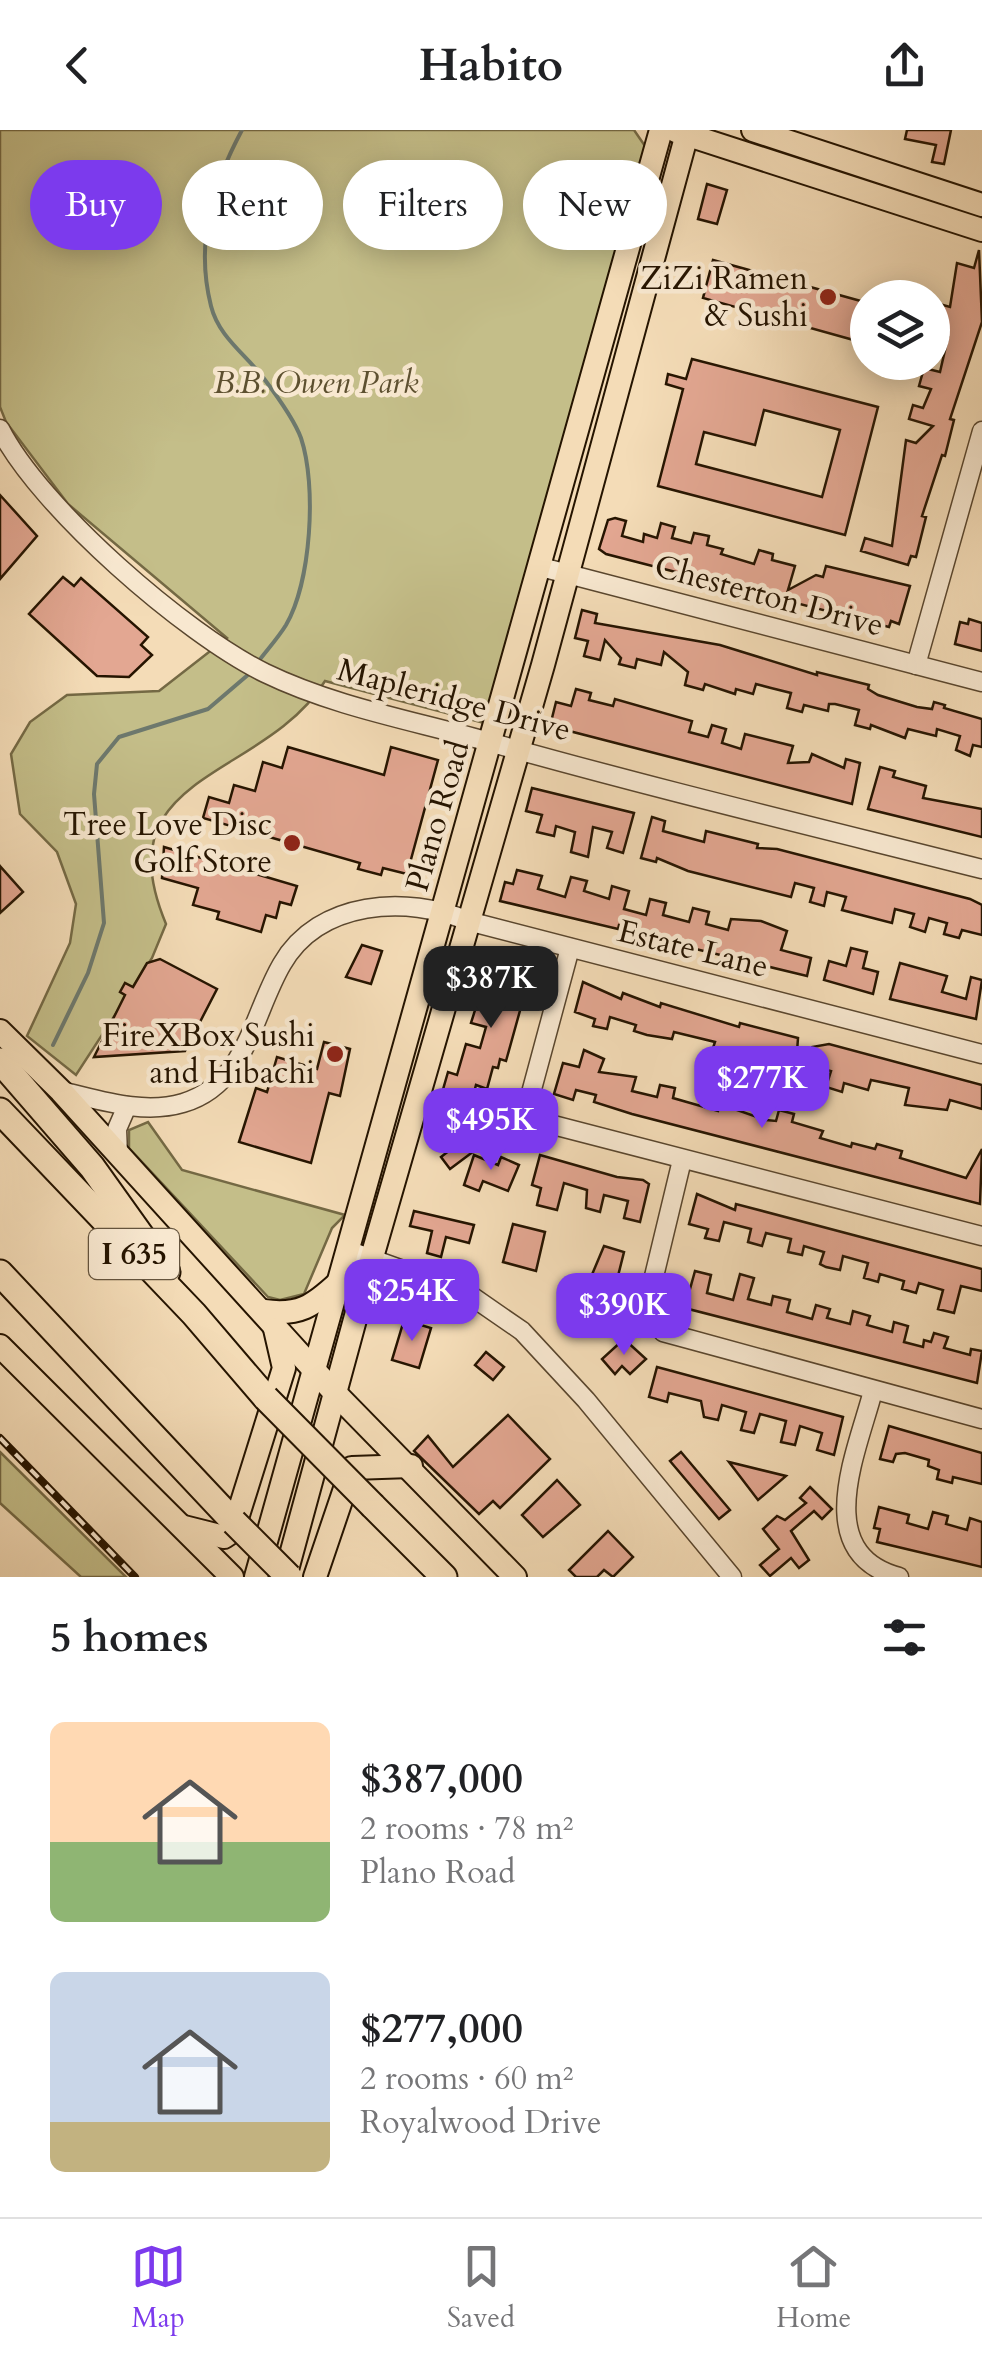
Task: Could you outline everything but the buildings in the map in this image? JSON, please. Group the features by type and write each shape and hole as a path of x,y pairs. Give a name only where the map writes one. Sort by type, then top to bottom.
{"highway":[{"path":"5,1047 194,1314"},
{"name":"I 635","path":"0,1111 194,1314 266,1398 444,1577"},
{"path":"0,1273 287,1577"}],"main road":[{"name":"Plano Road","path":"256,1577 661,130"},
{"path":"753,130 982,205"},
{"name":"Plano Road","path":"287,1577 372,1257 632,342 682,132"},
{"path":"682,132 982,230"},
{"path":"848,187 854,163"},
{"path":"606,335 632,342"},
{"path":"5,1047 61,1091 335,1392 515,1577"},
{"path":"405,1048 413,1055 410,1090 416,1100"},
{"path":"268,1316 310,1308 338,1284"},
{"path":"181,1526 224,1537 233,1531 284,1368 268,1316"},
{"path":"0,1346 232,1577"},
{"path":"315,1577 352,1468 411,1466"}],"street":[{"name":"Mapleridge Drive","path":"0,429 46,495 179,617 226,652 286,683 518,750 982,870"},
{"path":"916,665 982,431"},
{"name":"Chesterton Drive","path":"541,567 982,682"},
{"name":"Estate Lane","path":"61,1091 127,1106 183,1103 204,1093 236,1064 284,960 316,929 354,910 405,906 445,912 468,922 982,1054"},
{"path":"570,948 528,1104 530,1118 982,1236"},
{"path":"118,1155 117,1129 127,1106"},
{"path":"682,1160 650,1293 649,1305 662,1332 982,1419"},
{"path":"347,1250 467,1293 522,1331 586,1400 732,1577"},
{"path":"873,1391 847,1491 844,1521 862,1558 899,1577"}],"green space":[{"name":"B.B. Owen Park","path":"0,130 634,130 645,146 641,160 523,160 523,250 616,250 484,723 325,681 298,714 198,783 172,806 155,836 152,874 166,924 152,958 76,1075 27,1036 70,943 76,904 57,852 20,814 11,754 30,722 67,695 159,691 227,638 68,504 6,422 0,407"},
{"path":"148,1122 182,1170 345,1215 332,1228 304,1294 280,1300 268,1297 129,1148 129,1130"},
{"path":"0,1452 126,1577 81,1577 0,1503"}],"waterway":[{"path":"242,130 222,172 209,215 205,260 211,306 220,328 265,380 298,431 306,458 310,507 306,560 294,607 283,630 258,662"},
{"path":"53,1045 88,973 104,923 94,794 97,764 119,737 208,709 249,674"}],"railway":[{"path":"0,1438 135,1577"}],"place":[{"name":"ZiZi Ramen & Sushi","path":"828,297"},
{"name":"Tree Love Disc Golf Store","path":"292,843"},
{"name":"FireXBox Sushi and Hibachi","path":"335,1054"}]}
